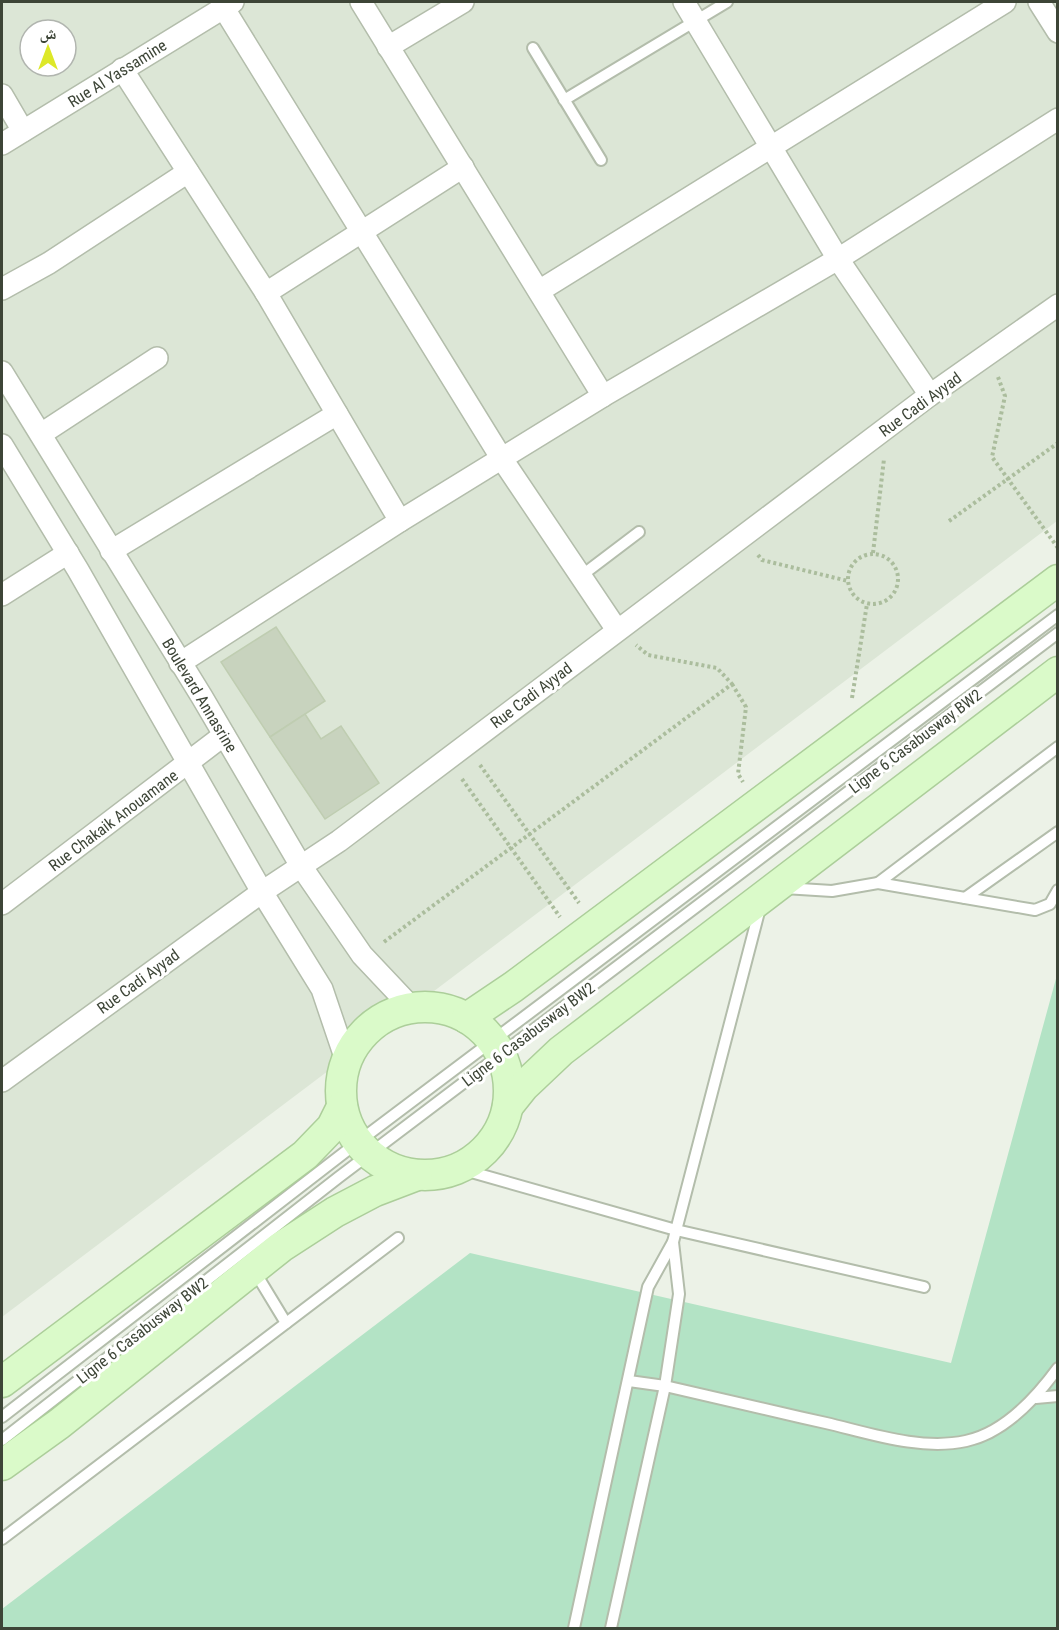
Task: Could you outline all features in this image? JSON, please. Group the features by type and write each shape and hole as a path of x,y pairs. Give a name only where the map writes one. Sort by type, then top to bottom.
{"main road":[{"path":"467,1018 586,933 1058,580"},
{"path":"507,1106 524,1086 561,1051 1058,672"},
{"path":"412,1008 441,1008 467,1018 496,1048 507,1072 507,1106 498,1132 481,1153 458,1168 431,1174 417,1174 391,1168 364,1148 342,1107 341,1083 346,1060 362,1035 372,1025 398,1011 412,1008"},
{"path":"2,1382 305,1155 332,1127 342,1107"},
{"path":"2,1465 59,1424 281,1247 335,1212 375,1191 417,1174"}],"street":[{"path":"361,2 603,396"},
{"path":"388,47 463,2"},
{"path":"684,2 838,258 930,395"},
{"path":"539,291 1005,2"},
{"path":"1039,2 1058,32"},
{"path":"228,4 361,232 502,459 616,630"},
{"name":"Rue Al Yassamine","path":"2,144 228,4"},
{"path":"122,69 266,293 400,521"},
{"path":"2,95 23,131"},
{"path":"180,663 400,521 603,396 838,258 1058,119"},
{"path":"266,293 463,167"},
{"path":"2,289 49,263 188,172"},
{"name":"Rue Cadi Ayyad","path":"2,1081 262,892 339,841 872,438 1058,305"},
{"path":"40,434 156,358"},
{"name":"Boulevard Annasrine","path":"2,372 224,735 301,866 362,955 412,1008"},
{"path":"111,551 337,414"},
{"path":"2,445 68,553 262,892 322,989 346,1060"},
{"path":"2,595 68,553"},
{"name":"Rue Chakaik Anouamane","path":"2,904 224,735"}],"lane":[{"path":"564,100 727,2"},
{"path":"533,48 601,160"},
{"path":"581,576 639,532"},
{"name":"Ligne 6 Casabusway BW2","path":"2,1417 496,1048 1058,615"},
{"name":"Ligne 6 Casabusway BW2","path":"2,1440 364,1148 1058,633"},
{"path":"878,883 1058,747"},
{"path":"965,898 1058,832"},
{"path":"574,1629 648,1287 673,1242 769,891 832,891 878,883 1035,909 1050,904 1058,890"},
{"path":"458,1168 676,1230 924,1287"},
{"path":"2,1539 398,1238"},
{"path":"611,1629 665,1386 679,1294 673,1242"},
{"path":"253,1269 286,1323"},
{"path":"629,1381 665,1386 896,1439 943,1443 967,1441 994,1429 1036,1398 1058,1368"},
{"path":"1036,1398 1058,1396"}],"path":[{"path":"990,353 1005,396 992,457 1007,481 1058,548"},
{"path":"872,438 886,462 873,553"},
{"path":"949,521 1058,443"},
{"path":"744,535 762,560 848,581"},
{"path":"873,553 885,557 894,564 898,582 890,598 879,604 867,604 856,598 849,588 848,581 852,564 861,556 873,553"},
{"path":"859,729 849,714 867,604"},
{"path":"616,630 648,655 717,668 732,684 746,707 738,774 757,805"},
{"path":"382,944 732,684"},
{"path":"466,744 528,834 586,933"},
{"path":"447,758 510,847 586,933"}],"shaded area":[{"path":"2,2 1057,2 1057,521 2,1317"}],"green space":[{"path":"1057,975 1057,1628 2,1628 2,1609 470,1253 951,1363"}],"building":[{"path":"276,627 325,701 270,737 221,662"},
{"path":"305,714 321,739 341,726 379,783 325,819 270,737"}]}
